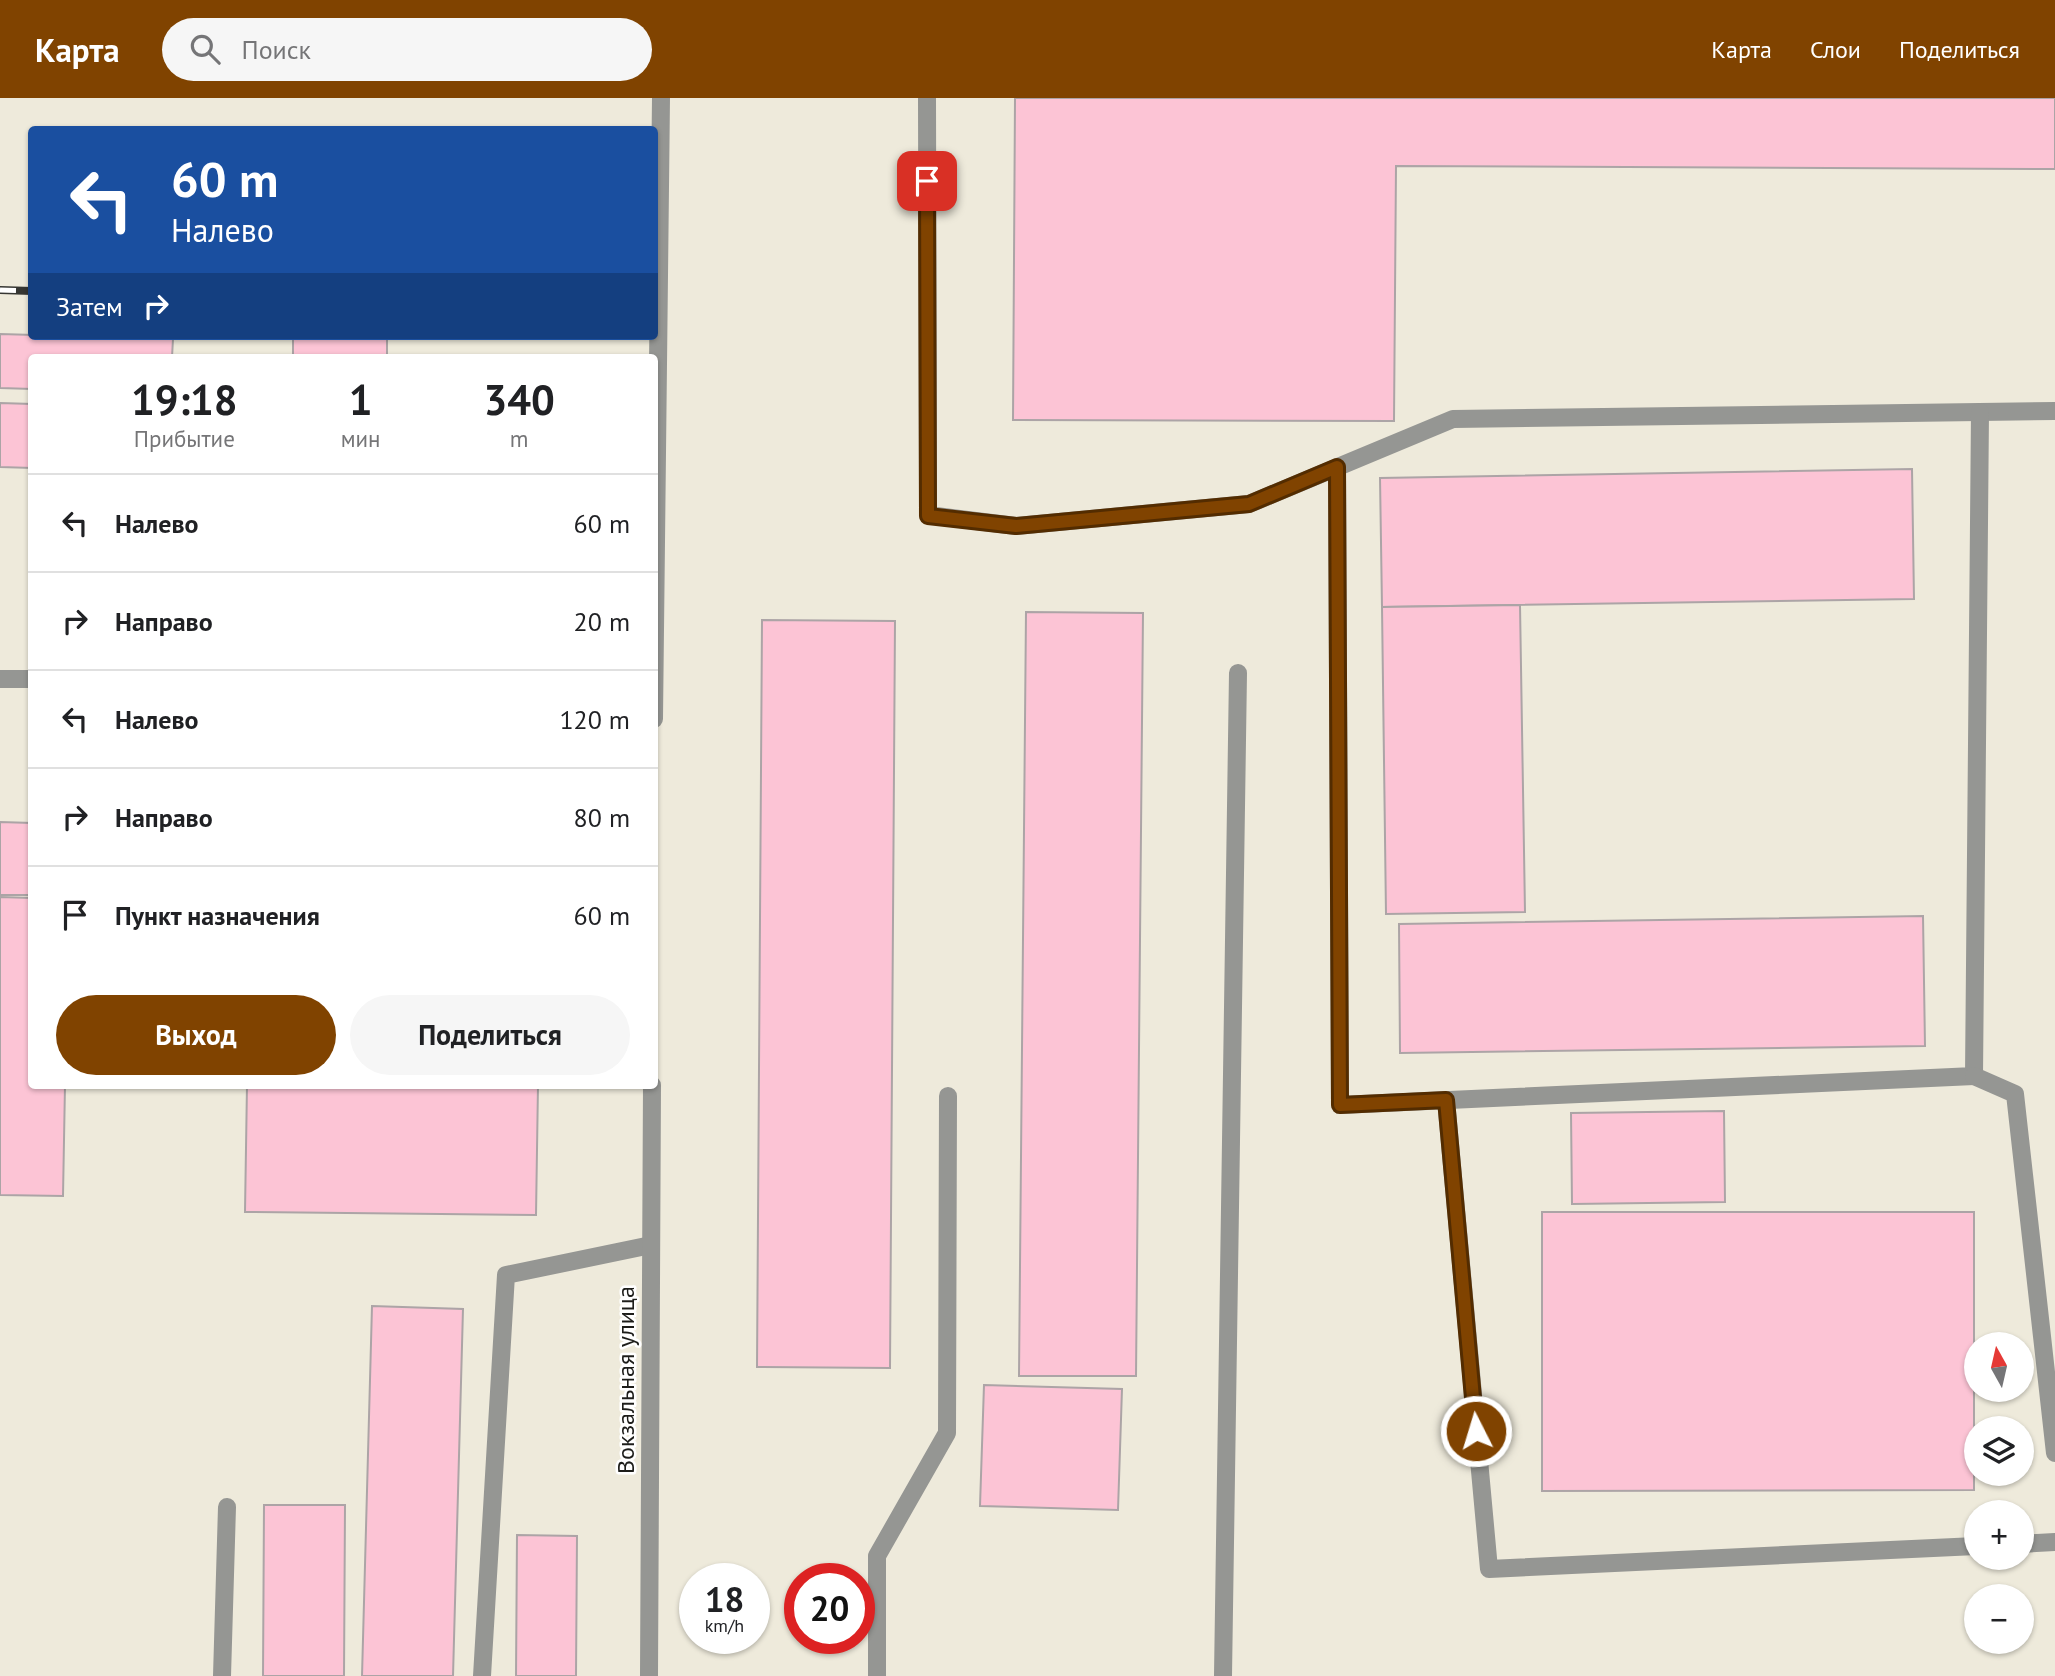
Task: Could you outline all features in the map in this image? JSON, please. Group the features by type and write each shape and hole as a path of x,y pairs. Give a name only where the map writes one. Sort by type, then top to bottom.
{"street":[{"path":"658,324 660,98"},
{"path":"927,98 928,516 1016,526 1249,504 1453,419 2055,411"},
{"path":"1974,1076 1980,412"},
{"path":"1337,467 1340,1105 1974,1076 2014,1094 2055,1453"},
{"path":"1223,1676 1238,673"},
{"path":"0,678 28,679"},
{"name":"Вокзальная улица","path":"649,1676 652,1089"},
{"path":"877,1676 877,1556 947,1433 948,1096"},
{"path":"1446,1100 1489,1569 1964,1547"},
{"path":"482,1676 506,1275 652,1245"},
{"path":"222,1676 227,1507"},
{"path":"2034,1543 2055,1542"}],"shaded area":[{"path":"0,98 2055,98 2055,1676 0,1676"}],"building":[{"path":"1015,98 2055,98 2055,169 1396,166 1394,421 1013,420"},
{"path":"0,334 28,335 28,340 173,340 172,354 28,354 28,389 0,388"},
{"path":"293,340 387,340 387,354 293,354"},
{"path":"0,403 28,404 28,468 0,467"},
{"path":"1912,469 1914,599 1382,607 1380,478"},
{"path":"1520,605 1525,912 1386,914 1382,607"},
{"path":"1026,612 1143,613 1136,1376 1019,1376"},
{"path":"762,620 895,621 890,1368 757,1367"},
{"path":"0,822 28,823 28,895 0,895"},
{"path":"0,897 28,898 28,1089 65,1089 63,1196 0,1195"},
{"path":"1923,916 1925,1046 1400,1053 1399,924"},
{"path":"247,1089 538,1089 536,1215 245,1212"},
{"path":"1724,1111 1725,1202 1572,1204 1571,1113"},
{"path":"1542,1212 1974,1212 1974,1332 1964,1332 1964,1402 1974,1402 1974,1416 1964,1416 1964,1486 1974,1486 1974,1490 1542,1491"},
{"path":"372,1306 463,1309 453,1676 362,1676"},
{"path":"984,1385 1122,1389 1118,1510 980,1506"},
{"path":"264,1505 345,1505 344,1676 263,1676"},
{"path":"517,1535 577,1536 576,1676 516,1676"}],"railway":[{"path":"0,290 28,291"}],"route":[{"path":"927,181 928,516 1016,526 1249,504 1337,467 1340,1105 1446,1100 1476,1431"}]}
